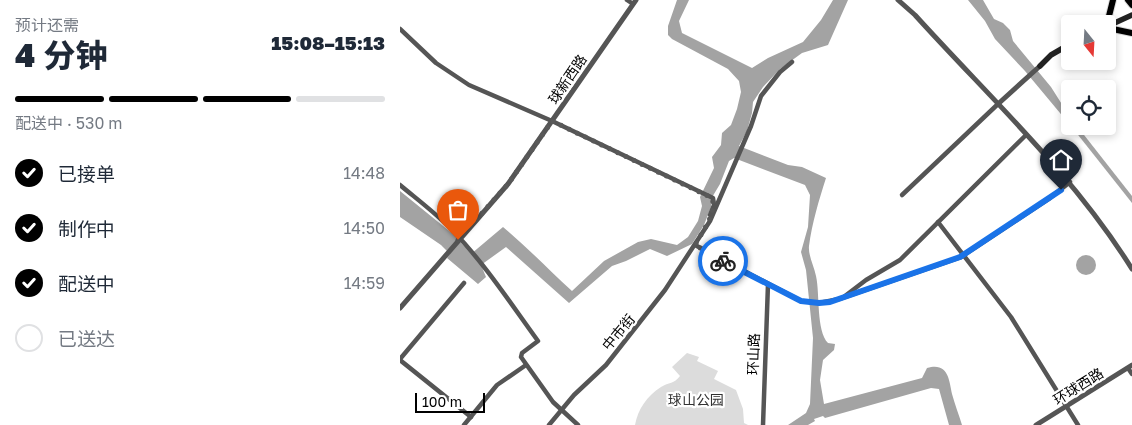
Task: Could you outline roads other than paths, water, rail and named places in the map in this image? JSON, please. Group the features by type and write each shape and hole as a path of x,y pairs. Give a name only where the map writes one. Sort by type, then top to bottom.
{"main road":[{"path":"1110,15 1113,0"},
{"path":"1128,0 1132,5"},
{"path":"1116,22 1132,15"},
{"path":"1116,29 1132,33"},
{"path":"1040,66 1051,55 1061,49"}],"street":[{"path":"627,0 634,2"},
{"path":"898,0 915,15 1070,182 1097,215 1132,269"},
{"name":"球新西路","path":"400,308 443,256 508,184 634,2"},
{"path":"400,29 436,63 460,80 552,121 712,198 714,205 704,230"},
{"path":"704,230 710,221 742,148 760,96 784,68 792,62"},
{"path":"902,195 1040,66"},
{"path":"842,298 866,280 897,262 1026,135"},
{"path":"695,245 808,303 819,303 842,298 964,255 1050,198 1070,182"},
{"path":"400,185 459,239 483,266 538,341 521,357 548,395 578,425"},
{"path":"938,222 1012,317 1078,425"},
{"name":"中市街","path":"549,425 561,409 606,365 634,332 704,230"},
{"path":"464,283 400,360 471,417"},
{"name":"环山路","path":"763,425 768,284"},
{"path":"464,425 497,386 526,364"},
{"path":"1130,367 1132,374"},
{"name":"环球西路","path":"1036,425 1130,367"}],"park label":[{"name":"球山公园","path":"696,399"}]}
